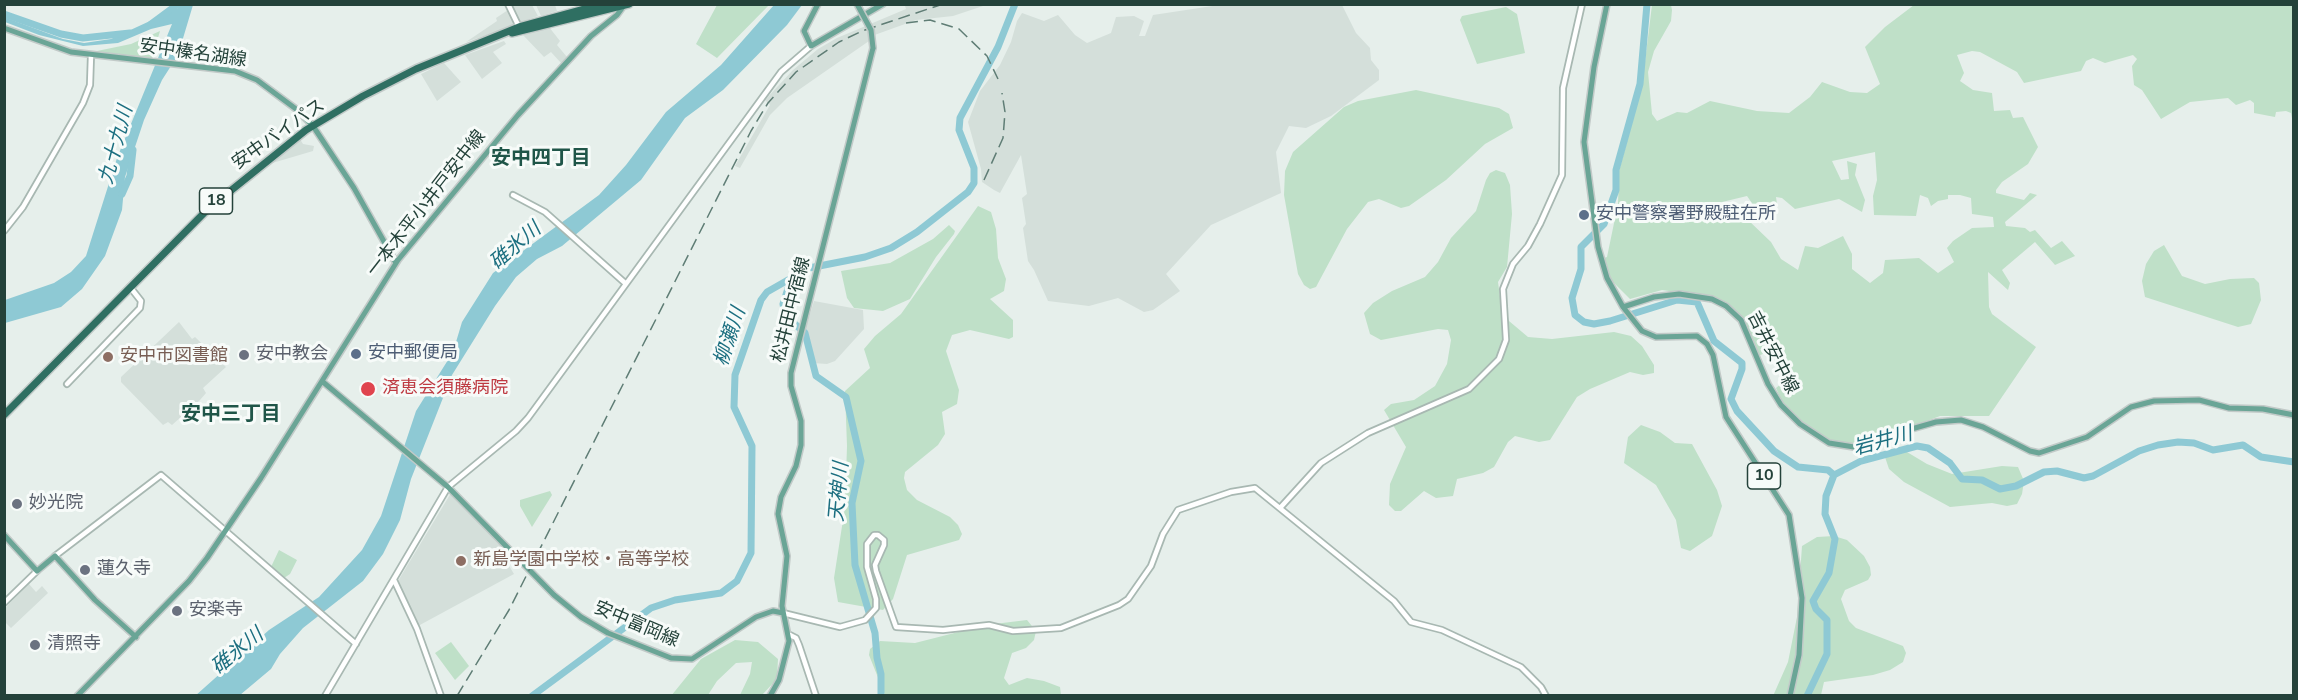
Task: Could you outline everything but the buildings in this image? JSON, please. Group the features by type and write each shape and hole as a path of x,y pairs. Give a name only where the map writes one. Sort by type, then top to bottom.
{"highway":[{"name":"安中バイパス","path":"4,415 208,208 244,177 313,126 417,69 506,33 603,4"},
{"name":"安中バイパス","path":"521,29 626,5"}],"main road":[{"path":"818,4 804,31 811,46 882,4"},
{"name":"松井田中宿線","path":"783,613 782,599 787,556 778,513 781,497 796,466 801,446 800,414 791,382 873,48 871,30 857,4"},
{"name":"10","path":"1606,4 1594,67 1584,142 1596,236 1608,278 1633,321 1648,335 1687,334 1697,336 1707,344 1713,355 1726,417 1789,516 1802,598 1799,655 1790,696"},
{"name":"一本木平小井戸安中線","path":"78,696 189,581 225,531 322,382 396,263 524,107 591,36 626,5"},
{"name":"安中榛名湖線","path":"4,28 56,48 91,56 235,71 253,78 289,103 313,126 354,188 396,263"},
{"name":"吉井安中線","path":"1624,308 1654,297 1679,294 1712,298 1726,306 1741,320 1768,384 1781,405 1813,434 1829,443 1854,447 1869,445 1917,427 1961,420 1983,427 2030,451 2039,453 2087,437 2131,407 2154,401 2199,400 2229,408 2294,415"},
{"name":"安中富岡線","path":"322,382 448,487 554,595 581,618 608,633 671,658 692,659 756,616 773,611 783,613"},
{"path":"4,535 38,571 55,556 87,591 136,637"},
{"path":"770,696 779,680 790,635 783,613"}],"street":[{"path":"508,4 521,29"},
{"path":"1280,508 1321,463 1368,433 1457,396 1476,383 1499,359 1506,340 1503,289 1513,264 1528,246 1540,224 1562,175 1564,82 1582,4"},
{"path":"325,696 448,487 516,431 528,418 781,72 811,46"},
{"path":"4,231 23,207 83,102 90,85 91,56"},
{"path":"513,195 537,207 625,283"},
{"path":"67,384 140,308 140,297 130,288"},
{"path":"55,556 161,475 356,644"},
{"path":"783,613 840,627 851,626 865,620 876,608 876,599 867,567 867,544 874,535 878,534 884,545 875,565 876,571 892,621 897,627 943,630 976,624 1013,631 1061,628 1112,609 1128,599 1151,566 1163,534 1178,510 1231,492 1255,488 1394,601 1411,622 1442,630 1521,667 1541,687 1546,696"},
{"path":"4,603 38,571"},
{"path":"394,580 417,628 441,696"},
{"path":"790,635 796,638 799,645 816,696"}],"shaded area":[{"path":"510,5 532,5 538,16 519,23"},
{"path":"536,5 555,5 557,11 541,16"},
{"path":"986,5 953,16 916,20 869,37 869,41 787,98 770,115 740,168 735,166 770,105 765,100 793,70 818,49 837,38 906,9 905,6"},
{"path":"1219,5 1342,5 1356,33 1370,48 1371,60 1379,70 1379,80 1331,116 1306,128 1289,126 1276,152 1281,193 1211,225 1166,274 1180,291 1153,310 1144,312 1118,298 1089,306 1048,301 1028,261 1023,228 1026,224 1022,198 1027,194 1021,155 1000,193 994,190 982,182 981,169 968,122 980,91 1000,65 1011,42 1017,21 1022,13 1044,21 1058,15 1075,35 1087,43 1111,33 1116,17 1134,16 1144,21 1139,36 1145,36 1153,15"},
{"path":"508,10 514,26 466,42 497,21 496,18"},
{"path":"549,27 560,41 557,45 567,57 561,63 551,52 544,57 523,35"},
{"path":"504,41 506,44 493,52 502,63 482,79 465,55"},
{"path":"444,63 461,82 437,101 421,74"},
{"path":"300,139 303,144 314,146 313,151 269,164"},
{"path":"814,301 863,310 864,329 835,361 827,364 813,363 805,330"},
{"path":"179,322 192,339 195,337 226,367 203,388 206,393 200,400 172,425 168,422 163,425 121,382 121,377"},
{"name":"新島学園中学校・高等学校","path":"451,493 515,558 508,564 514,574 418,626 398,581"},
{"path":"29,584 36,592 42,586 48,593 11,628 5,622 5,608"}],"green space":[{"path":"717,5 769,5 717,58 696,44"},
{"path":"1652,5 1671,5 1672,10 1671,21 1654,51 1648,72 1652,114 1657,121 1677,112 1687,113 1710,101 1757,111 1789,113 1810,97 1822,82 1850,92 1867,93 1880,84 1865,47 1885,27 1914,5 2293,5 2293,124 2291,113 2286,111 2276,112 2275,117 2254,113 2254,103 2250,100 2236,105 2228,98 2190,102 2161,119 2142,90 2134,85 2132,66 2137,59 2133,55 2105,63 2093,58 2086,61 2081,71 2024,83 2017,72 1980,52 1972,51 1957,55 1964,73 1960,81 1973,90 1992,93 1994,111 2010,110 2013,118 2023,117 2038,147 2028,164 2002,182 1996,190 1996,193 2024,200 2030,193 2037,195 2005,222 2006,226 2025,228 2030,232 2035,230 2051,248 2062,241 2075,256 2055,265 2035,242 2002,270 2010,283 2008,290 1988,272 1989,307 1992,314 2036,347 1989,416 1940,416 1869,443 1830,441 1802,423 1783,404 1776,388 1787,379 1771,349 1759,356 1744,320 1728,303 1712,297 1662,290 1630,299 1609,278 1604,258 1607,257 1618,204 1619,171 1642,86","holes":["1875,152 1877,180 1873,196 1874,215 1916,216 1920,195 1928,198 1931,206 1938,201 1948,199 1948,195 1960,195 1971,198 1972,214 1993,217 1994,227 1972,228 1953,241 1947,248 1954,262 1938,273 1919,258 1885,260 1883,273 1870,283 1852,269 1852,254 1843,236 1818,248 1805,246 1798,270 1781,259 1771,242 1746,218 1719,218 1718,203 1747,196 1756,209 1777,204 1776,197 1782,198 1795,209 1839,199 1862,212 1865,200 1855,175 1857,164 1847,161 1849,179 1841,180 1832,161"]},
{"path":"1506,7 1517,14 1525,53 1477,64 1460,20 1462,16"},
{"path":"160,31 152,58 92,52 131,44"},
{"path":"1416,90 1499,108 1509,114 1513,128 1485,144 1446,180 1409,206 1401,208 1379,199 1368,202 1347,229 1316,287 1310,289 1304,285 1298,274 1284,195 1285,171 1293,152 1344,107 1358,101"},
{"path":"1496,170 1505,173 1510,185 1512,214 1507,267 1498,282 1500,297 1509,321 1528,337 1552,339 1614,332 1631,336 1642,346 1654,365 1654,373 1643,375 1630,372 1590,389 1577,397 1550,440 1539,442 1515,436 1508,442 1494,467 1483,473 1457,479 1453,496 1436,498 1424,491 1401,511 1395,511 1389,505 1390,484 1406,447 1384,410 1391,404 1414,400 1435,386 1447,364 1451,340 1448,330 1438,329 1381,340 1370,334 1364,313 1373,303 1392,291 1425,277 1438,262 1451,238 1476,211 1486,180 1490,173"},
{"path":"978,206 991,212 996,229 998,258 1006,279 1004,291 990,299 1013,320 1013,337 1009,339 970,330 952,335 946,351 959,390 957,404 942,412 945,434 938,445 905,472 904,478 907,490 917,500 950,517 958,525 962,534 959,540 907,555 893,599 883,610 838,602 834,578 845,507 847,446 845,391 870,368 864,349 875,336 901,314"},
{"path":"949,225 955,231 954,234 936,257 910,299 883,311 854,308 847,298 841,271 890,263 933,239"},
{"path":"2164,245 2182,276 2205,284 2230,279 2254,278 2259,283 2261,300 2251,324 2238,327 2145,297 2142,281 2146,264 2154,251"},
{"path":"1641,425 1660,432 1675,443 1692,444 1717,490 1722,506 1712,536 1690,551 1681,548 1676,520 1656,485 1624,463 1628,437"},
{"path":"1887,449 1902,449 1927,464 1952,474 2002,466 2018,467 2024,481 2022,494 2017,504 2007,506 1992,503 1950,507 1904,482 1889,469 1885,457"},
{"path":"550,491 552,495 532,527 520,506 520,500"},
{"path":"1834,536 1847,540 1864,556 1870,567 1871,575 1868,580 1845,590 1841,599 1849,621 1856,628 1903,646 1906,653 1903,662 1890,670 1873,675 1824,682 1821,695 1773,696 1788,662 1797,617 1802,546 1817,537"},
{"path":"279,550 297,560 290,574 284,578 271,567"},
{"path":"1027,620 1036,631 1034,640 1026,648 1012,653 1004,678 1009,685 1027,678 1044,681 1060,687 1061,695 885,695 869,655 870,649 880,641 915,643 986,625"},
{"path":"735,640 758,642 778,659 777,679 762,695 740,695 750,674 752,662 736,663 717,681 708,695 671,696 701,659"},
{"path":"451,642 469,666 455,680 435,653"}],"water":[{"path":"179,5 193,5 178,55 162,80 144,120 125,177 122,210 105,256 82,289 61,307 5,323 5,300 54,283 71,272 86,256 117,158 172,24 151,29 118,43 83,46 39,35 5,22 4,17 63,39 84,43 111,39 178,8"},
{"path":"774,5 802,5 787,25 723,90 685,118 641,180 562,246 537,259 516,277 495,306 452,375 411,479 400,520 383,554 363,581 303,628 280,654 271,669 240,695 195,696 269,630 319,597 362,550 381,516 416,411 453,352 462,322 493,273 599,195 626,165 666,112 721,65"}],"waterway":[{"path":"151,24 178,4"},
{"name":"柳瀬川","path":"532,696 651,608 675,600 721,593 737,581 751,553 752,446 734,407 735,375 761,300 767,292 809,268 865,257 891,248 917,232 968,192 974,183 974,168 959,130 960,118 998,47 1015,4"},
{"name":"岩井川","path":"1647,4 1640,84 1616,170 1616,190 1604,224 1581,247 1581,269 1572,298 1575,315 1584,322 1594,324 1677,300 1697,302 1714,341 1742,363 1731,399 1737,411 1774,451 1798,467 1828,470 1834,475"},
{"path":"4,14 61,34 83,38 130,33"},
{"name":"九十九川","path":"122,194 130,176 133,150"},
{"name":"天神川","path":"791,279 783,304 784,310 789,319 805,333 816,376 846,397 861,461 852,503 855,565 875,633 881,674 881,696"},
{"name":"岩井川","path":"1834,475 1861,461 1917,446 1928,448 1950,463 1962,479 1982,480 2000,489 2016,486 2044,472 2057,471 2084,478 2093,476 2139,451 2178,442 2194,443 2213,450 2243,445 2261,457 2294,462"},
{"path":"1807,696 1827,654 1827,620 1816,609 1813,601 1829,573 1835,539 1825,514 1826,496 1834,475"}],"railway":[{"path":"457,696 509,610 751,131 768,103 796,72 839,42 862,31 943,4"},
{"path":"906,23 930,20 959,29 987,56 998,79"},
{"path":"984,180 1003,138 1005,112 1002,93"}],"place":[{"name":"安中警察署野殿駐在所","path":"1584,215"},
{"name":"安中郵便局","path":"356,354"},
{"name":"安中教会","path":"244,355"},
{"name":"安中市図書館","path":"108,357"},
{"name":"済恵会須藤病院","path":"368,389"},
{"name":"妙光院","path":"17,504"},
{"name":"新島学園中学校・高等学校","path":"461,561"},
{"name":"蓮久寺","path":"85,570"},
{"name":"安楽寺","path":"177,611"},
{"name":"清照寺","path":"35,645"}],"district":[{"name":"安中四丁目","path":"541,159"},
{"name":"安中三丁目","path":"231,415"}],"water label":[{"name":"碓氷川","path":"516,247"},
{"name":"碓氷川","path":"238,652"}]}
